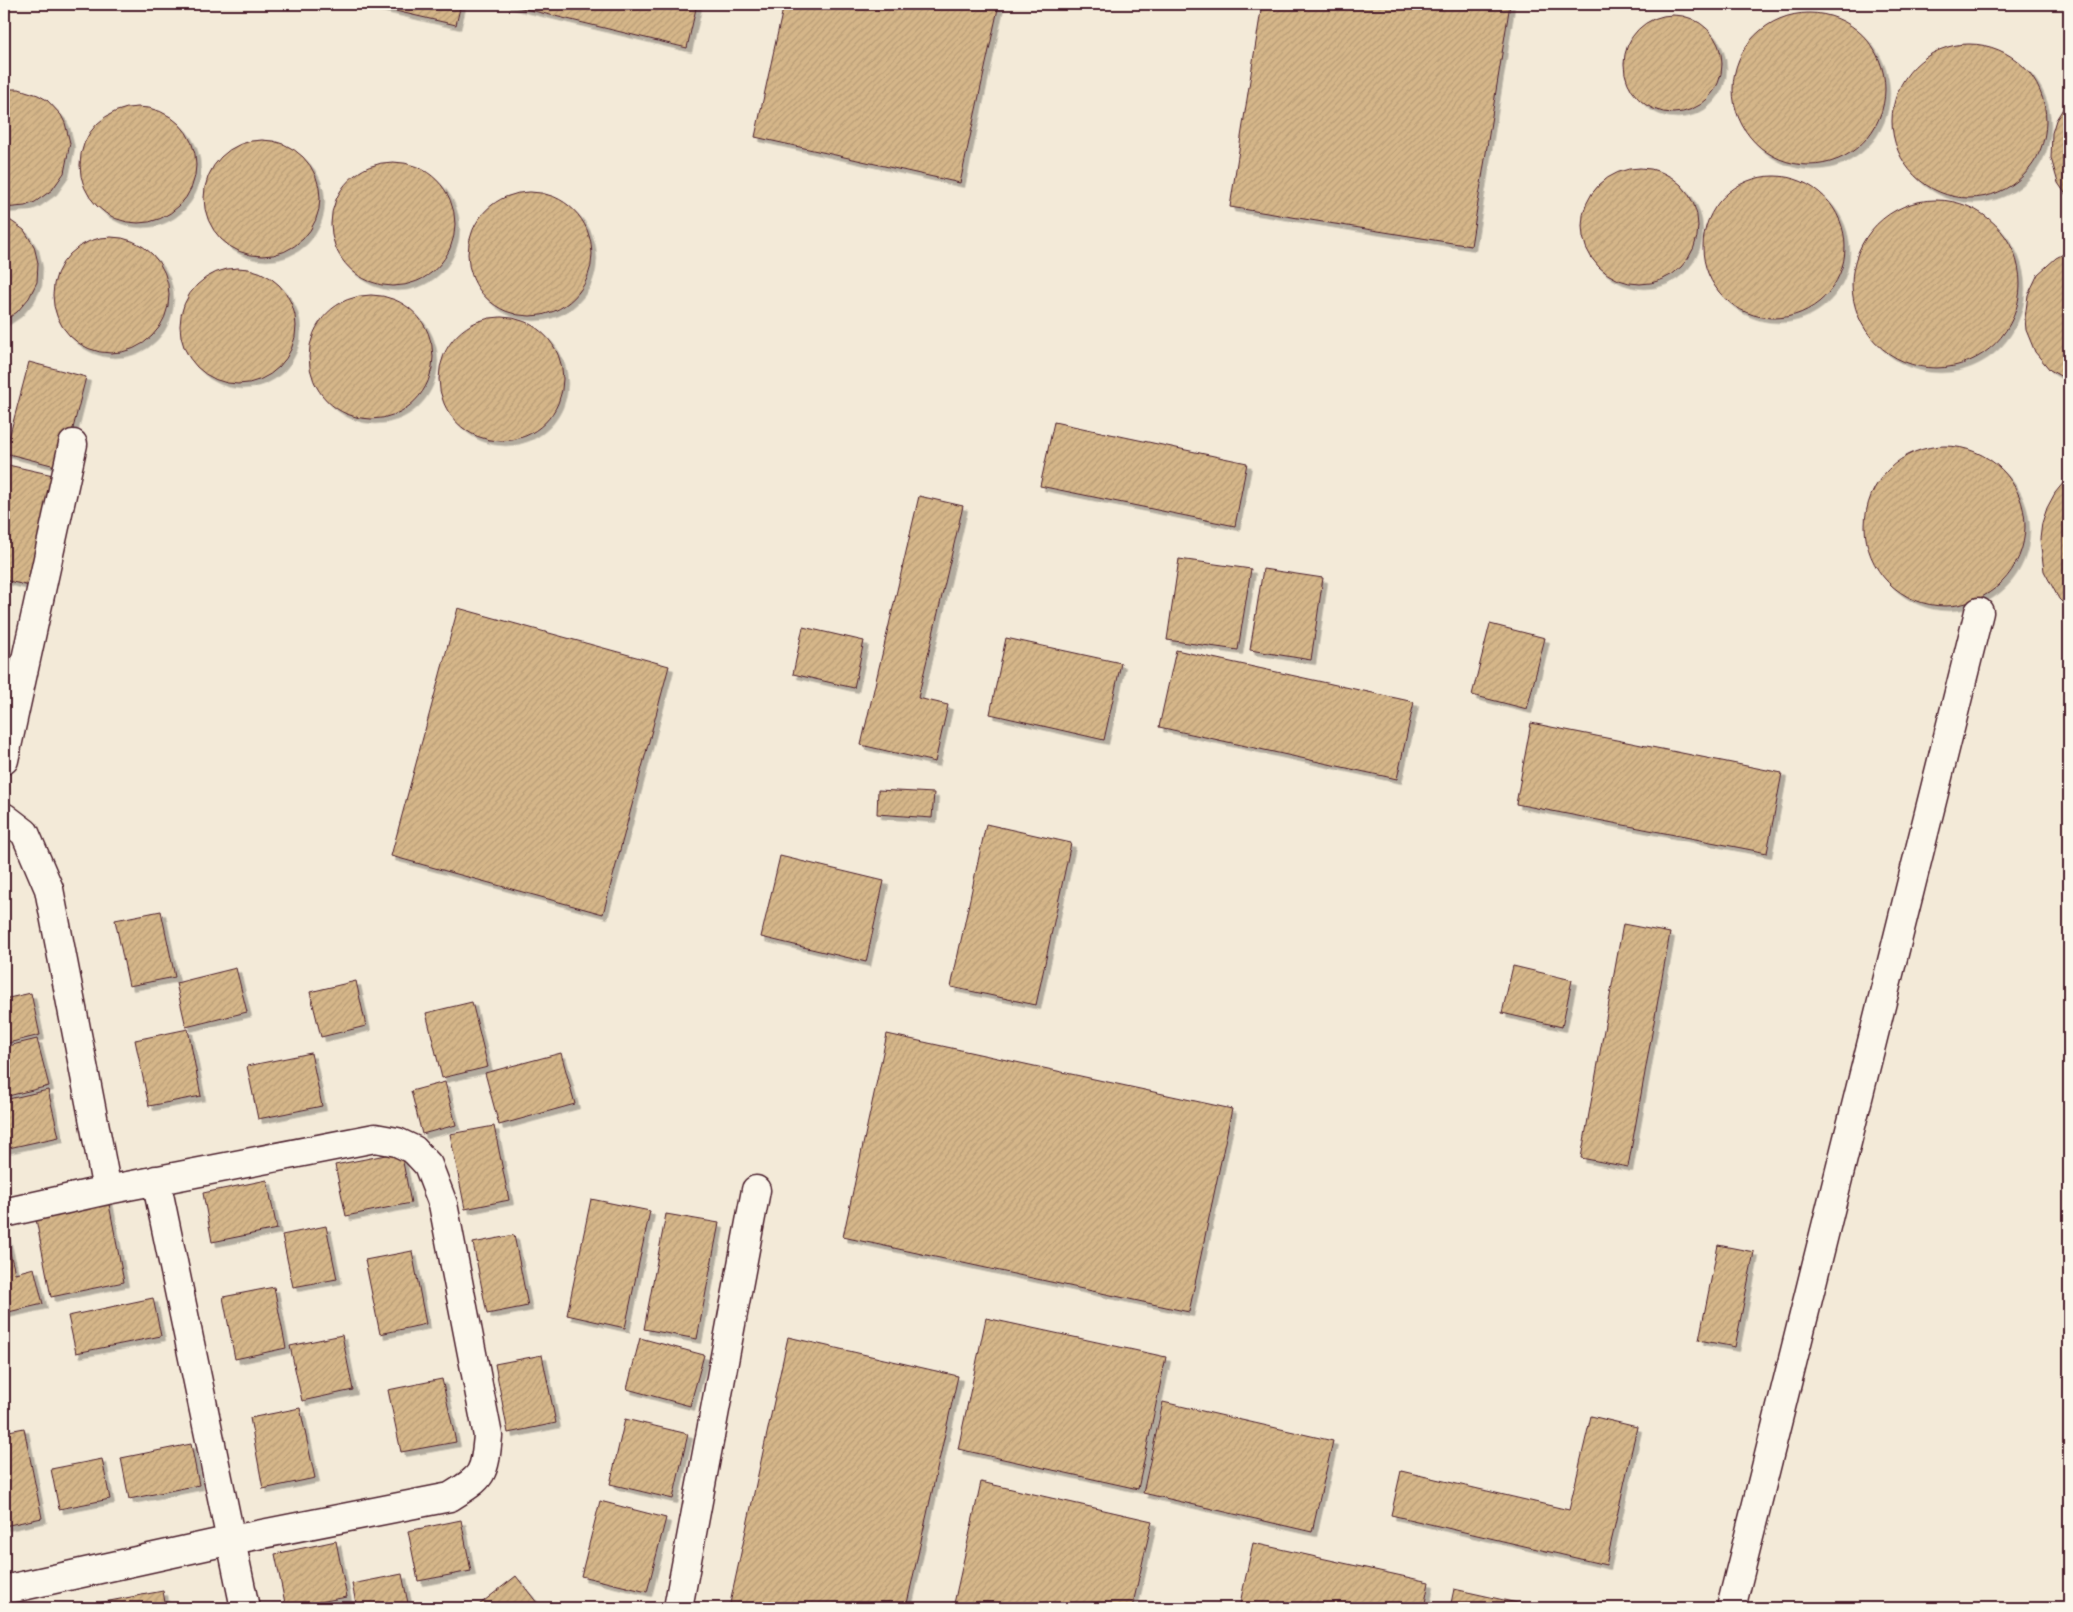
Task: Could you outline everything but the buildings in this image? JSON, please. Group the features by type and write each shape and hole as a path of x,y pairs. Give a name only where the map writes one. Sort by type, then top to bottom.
{"street":[{"path":"4,760 74,444"},
{"path":"1731,1608 1979,612"},
{"path":"4,817 25,833 49,889 107,1190"},
{"path":"4,1212 156,1180 375,1138 398,1142 414,1150 428,1165 443,1204 488,1436 485,1468 473,1483 450,1497 232,1540 4,1590"},
{"path":"156,1180 245,1608"},
{"path":"678,1608 756,1190"}]}
